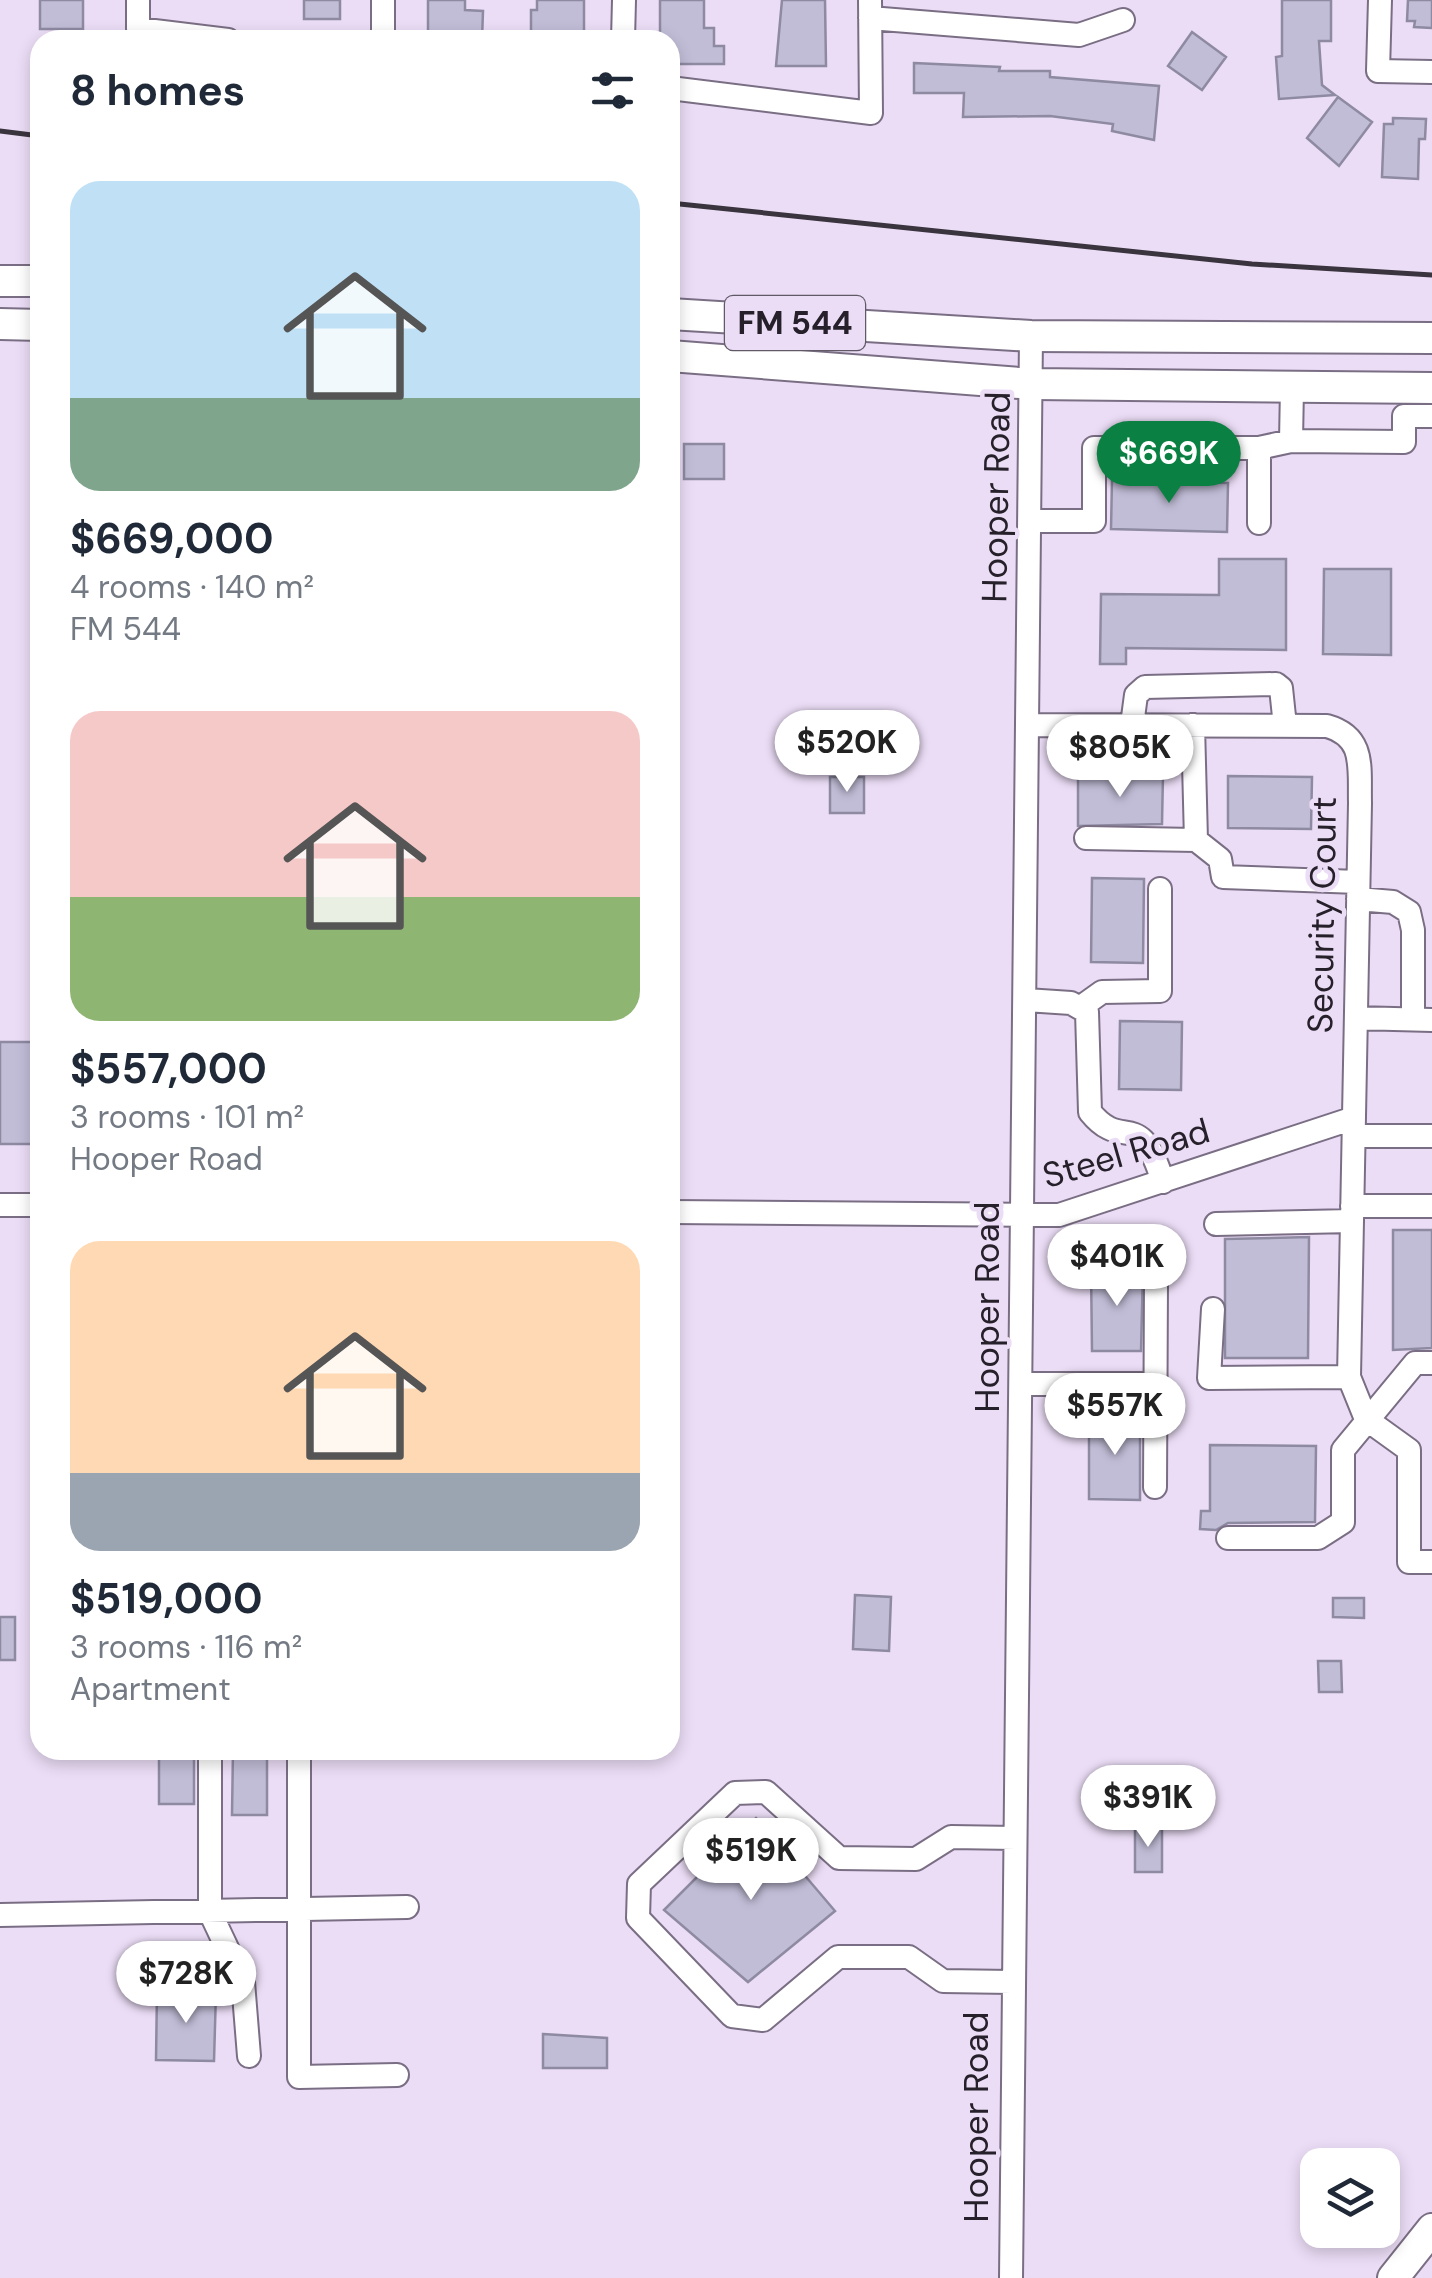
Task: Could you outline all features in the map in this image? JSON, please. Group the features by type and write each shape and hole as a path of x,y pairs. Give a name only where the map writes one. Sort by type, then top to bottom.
{"main road":[{"path":"0,280 30,281"},
{"name":"FM 544","path":"680,315 1031,336 1432,338"},
{"path":"0,324 30,325"},
{"path":"680,335 693,331 772,334 812,324"},
{"name":"FM 544","path":"680,357 1033,384 1432,388"},
{"path":"1393,2278 1432,2229"}],"street":[{"path":"138,0 138,30"},
{"path":"383,0 383,30"},
{"path":"623,30 624,0"},
{"path":"1380,0 1378,71 1432,72"},
{"path":"680,89 871,113 870,9 1079,35 1123,20"},
{"name":"Hooper Road","path":"1011,2278 1031,336"},
{"path":"1291,441 1292,387"},
{"path":"1032,520 1094,521 1094,448 1258,448 1291,441 1404,442 1404,416 1432,416"},
{"path":"1258,448 1258,523"},
{"path":"1132,725 1136,695 1145,687 1276,684 1285,726"},
{"name":"Security Court","path":"1029,725 1327,726 1344,731 1354,740 1359,756 1358,891 1349,1378 1366,1418"},
{"path":"1193,725 1196,840"},
{"path":"1086,838 1196,840 1220,859 1227,880 1358,891 1393,902 1409,912 1422,1019 1356,1018"},
{"path":"1026,1000 1081,1007 1102,992 1160,991 1160,889"},
{"path":"1081,1007 1089,1019 1090,1112 1104,1126 1142,1136 1152,1144 1163,1182"},
{"name":"Steel Road","path":"680,1212 1059,1215 1354,1127 1432,1136"},
{"path":"0,1205 30,1205"},
{"path":"1216,1224 1432,1206"},
{"path":"1155,1487 1156,1282"},
{"path":"1212,1309 1209,1378 1349,1378"},
{"path":"1228,1538 1318,1538 1344,1522 1343,1450 1415,1363 1432,1363"},
{"path":"1021,1384 1155,1384"},
{"path":"1366,1418 1408,1450 1420,1514 1408,1562 1432,1562"},
{"path":"210,1760 210,1912 243,1982 249,2056"},
{"path":"299,1760 299,2077 397,2075"},
{"path":"1012,1982 943,1981 909,1957 838,1957 763,2020 732,2016 638,1918 640,1884 735,1794 766,1792 838,1858 916,1858 951,1837 1015,1838"},
{"path":"0,1915 407,1907"}],"building":[{"path":"40,0 83,0 83,29 40,29"},
{"path":"304,0 340,0 340,19 304,19"},
{"path":"428,0 465,0 465,10 483,11 482,30 428,30"},
{"path":"537,0 584,0 584,30 531,30 531,10 537,10"},
{"path":"660,0 704,0 704,28 714,28 714,46 724,46 724,64 680,64 680,30 660,30"},
{"path":"782,0 825,0 826,66 776,66"},
{"path":"1282,0 1331,0 1331,41 1319,41 1322,85 1335,95 1279,99 1276,57 1282,56"},
{"path":"1408,0 1432,0 1432,28 1414,27 1415,21 1407,21"},
{"path":"1192,32 1226,57 1202,90 1168,66"},
{"path":"914,63 1050,71 1050,77 1159,86 1154,140 1112,131 1113,124 1050,116 963,117 964,93 914,93"},
{"path":"1338,97 1372,122 1339,166 1307,138"},
{"path":"1393,118 1426,119 1425,139 1419,139 1418,179 1382,177 1384,124 1393,124"},
{"path":"684,444 724,444 724,479 684,479"},
{"path":"1112,480 1228,483 1227,532 1111,529"},
{"path":"1219,559 1286,559 1286,650 1126,648 1126,664 1100,664 1101,594 1219,595"},
{"path":"1324,569 1391,569 1391,655 1323,654"},
{"path":"1078,774 1163,775 1162,824 1078,826"},
{"path":"1228,776 1312,777 1311,829 1228,828"},
{"path":"830,777 864,777 864,813 830,813"},
{"path":"1092,878 1144,879 1143,963 1091,962"},
{"path":"1120,1021 1182,1022 1181,1090 1119,1089"},
{"path":"0,1042 30,1042 30,1144 0,1144"},
{"path":"1393,1230 1432,1230 1432,1348 1393,1350"},
{"path":"1309,1237 1308,1358 1225,1358 1225,1239"},
{"path":"1091,1268 1143,1268 1141,1351 1092,1351"},
{"path":"1089,1417 1140,1417 1140,1500 1089,1499"},
{"path":"1210,1445 1316,1446 1315,1522 1228,1523 1216,1530 1200,1529 1201,1511 1210,1511"},
{"path":"855,1595 891,1597 889,1651 853,1649"},
{"path":"1333,1598 1364,1598 1364,1618 1333,1617"},
{"path":"0,1617 15,1617 15,1660 0,1660"},
{"path":"1318,1661 1341,1661 1342,1692 1319,1692"},
{"path":"159,1760 194,1760 194,1804 159,1804"},
{"path":"233,1760 267,1760 267,1815 232,1815"},
{"path":"756,1818 835,1911 748,1982 664,1910"},
{"path":"1135,1828 1162,1828 1162,1872 1135,1872"},
{"path":"157,1990 216,1992 214,2061 156,2060"},
{"path":"543,2034 607,2038 607,2068 543,2068"}],"railway":[{"path":"0,131 30,135"},
{"path":"680,204 1252,264 1432,275"}]}
